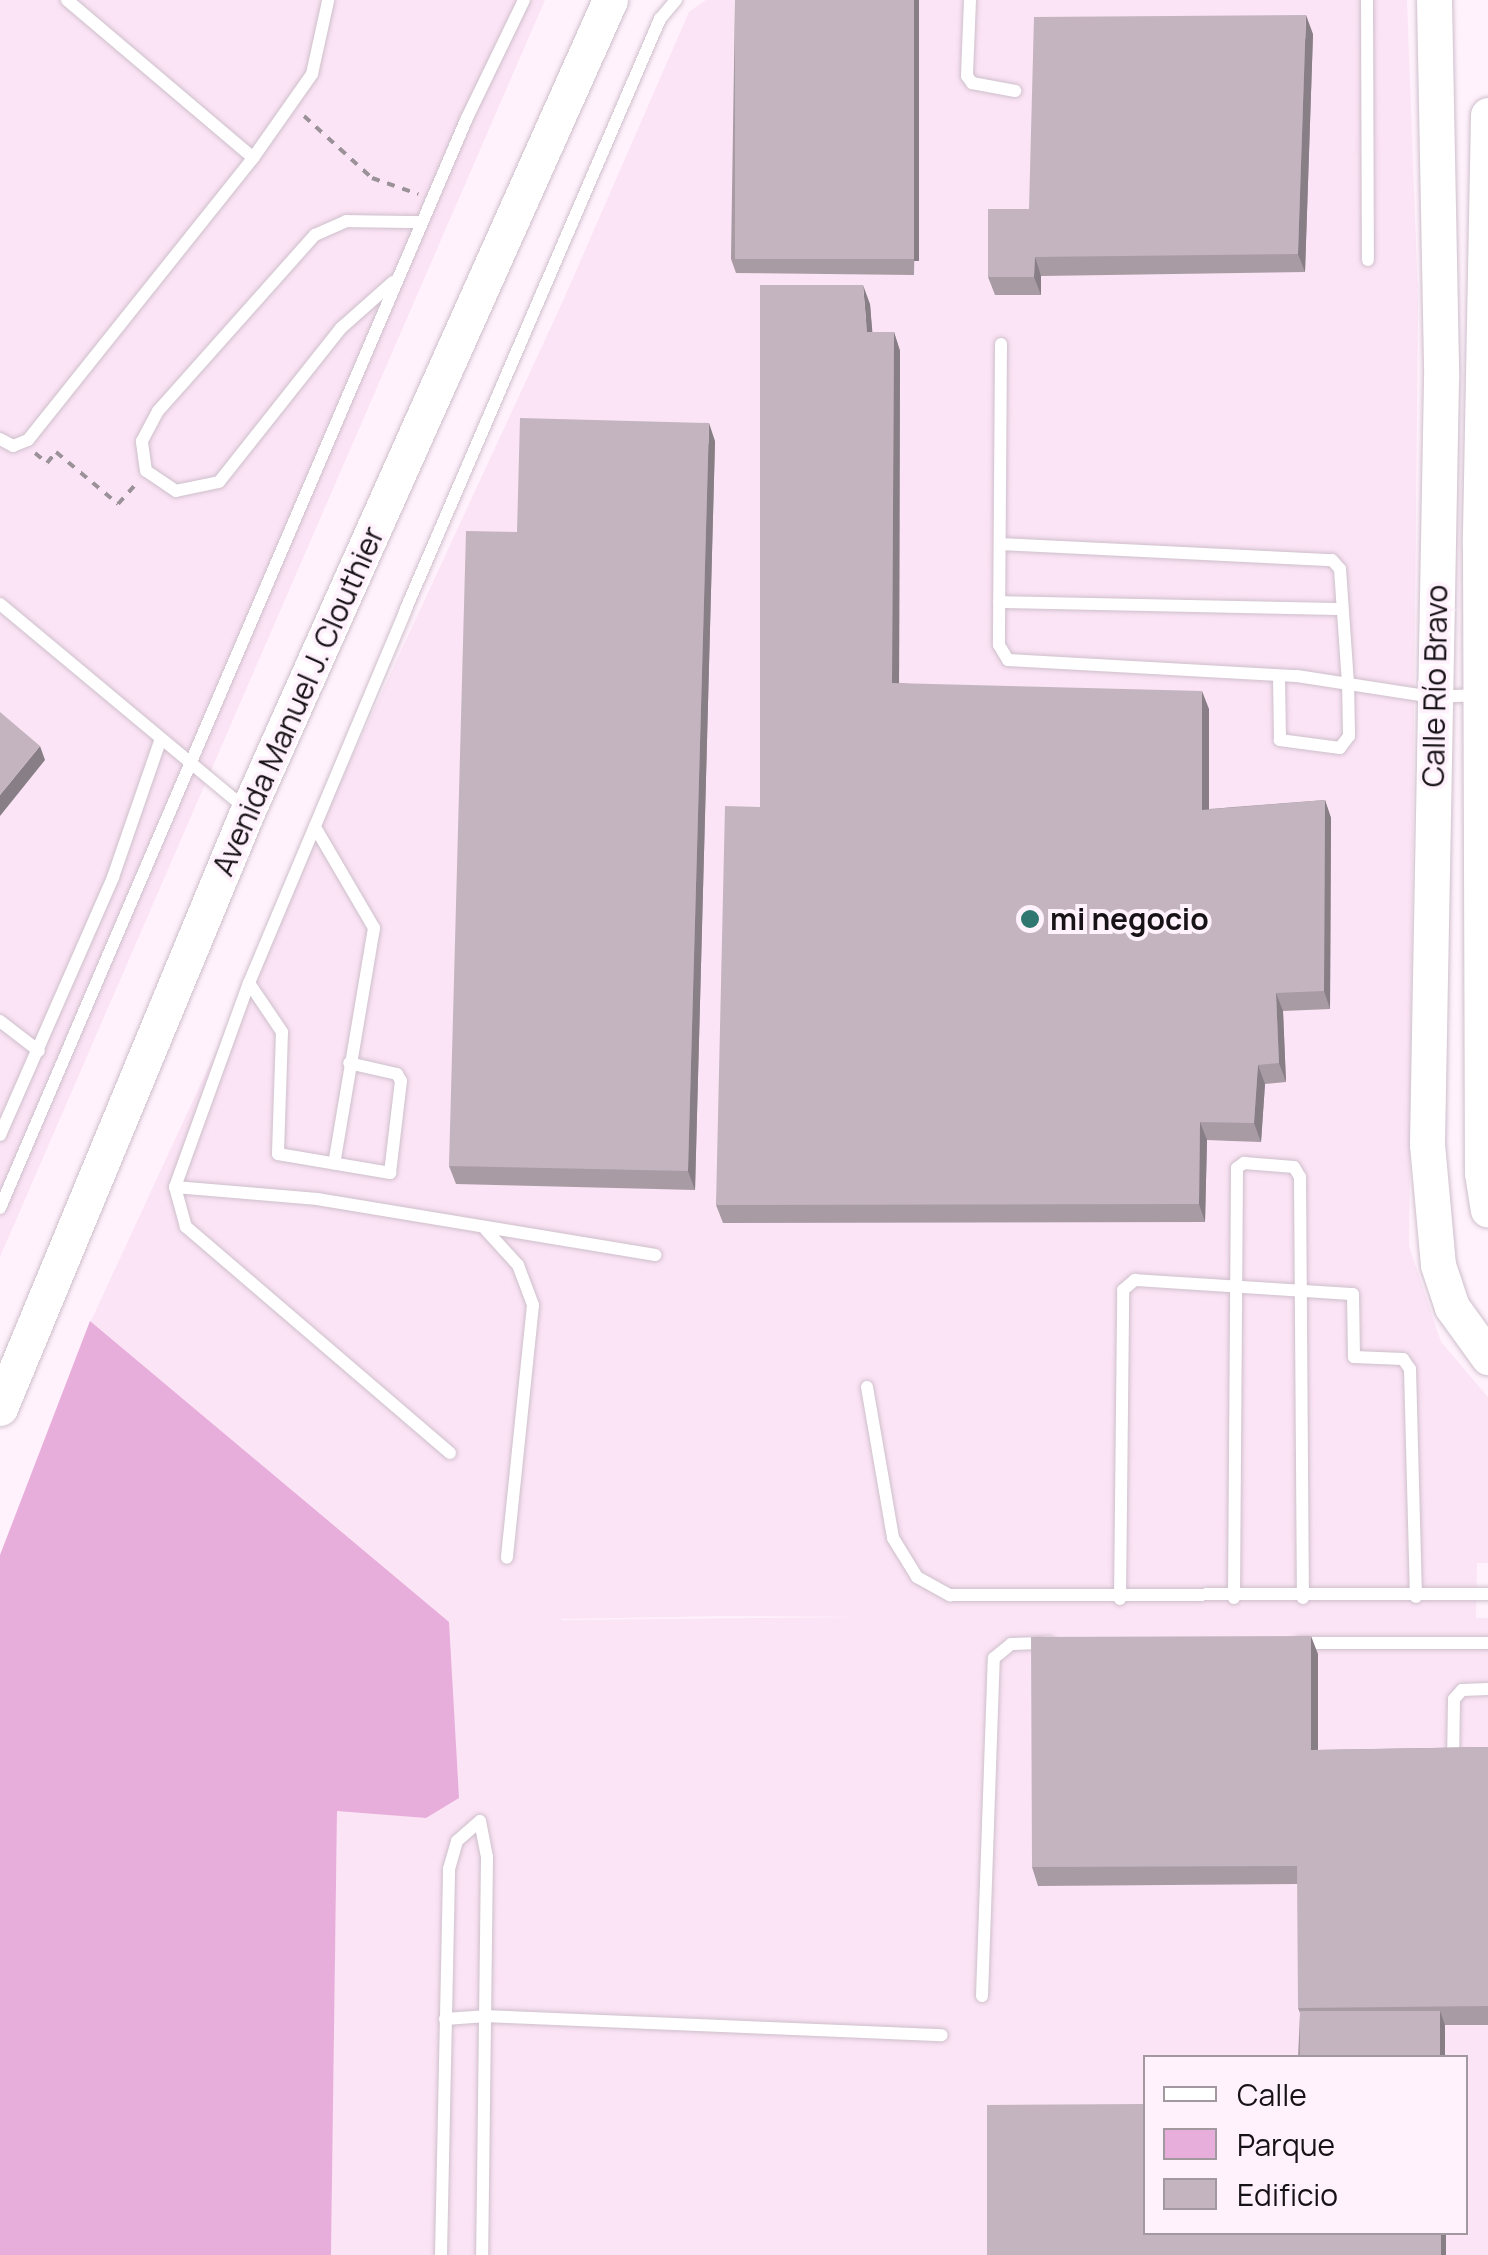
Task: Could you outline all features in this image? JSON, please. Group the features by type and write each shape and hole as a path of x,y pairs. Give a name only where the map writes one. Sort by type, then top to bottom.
{"street":[{"name":"Avenida Manuel J. Clouthier","path":"0,1408 248,810 610,0"},
{"name":"Calle Río Bravo","path":"1434,0 1438,544 1433,697 1431,1220 1452,1307 1488,1357"},
{"name":"Calle Río Bravo","path":"1488,115 1480,546 1484,823 1482,1173 1488,1210"},
{"path":"1438,544 1480,546"}],"lane":[{"path":"67,0 253,158"},
{"path":"0,1208 192,768 431,200 524,0"},
{"path":"450,1453 186,1227 175,1188 249,983 314,827 660,18 676,0"},
{"path":"970,0 968,76 972,83 1015,91"},
{"path":"1367,0 1368,260"},
{"path":"0,438 24,444 253,158 320,56 328,1"},
{"path":"398,277 342,328 218,482 176,491 146,470 142,440 158,411 315,235 346,221 422,222"},
{"path":"1001,344 999,644 1014,662 1279,676 1348,682 1433,697 1480,695"},
{"path":"1000,544 1332,560 1340,569 1348,682 1348,736 1340,748 1286,745 1280,740 1279,676"},
{"path":"999,602 1342,610"},
{"path":"0,604 192,768 248,810"},
{"path":"0,1135 3,1116 39,1051 113,877 160,741"},
{"path":"314,827 374,928 334,1164"},
{"path":"249,983 282,1032 278,1154 395,1169 401,1081 398,1074 349,1063"},
{"path":"0,1022 39,1051"},
{"path":"1234,1598 1237,1168 1244,1163 1299,1172 1303,1598"},
{"path":"175,1188 317,1199 655,1255"},
{"path":"486,1230 518,1264 534,1306 506,1558"},
{"path":"1120,1598 1123,1290 1135,1280 1350,1291 1354,1356 1403,1359 1410,1369 1416,1597"},
{"path":"867,1387 893,1538 917,1577 950,1595 1303,1598 1488,1594"},
{"path":"982,1996 994,1658 1011,1644 1073,1644"},
{"path":"1290,1644 1488,1644"},
{"path":"1453,1780 1454,1699 1462,1690 1488,1688"},
{"path":"441,2255 449,1870 457,1841 480,1821 487,1857 482,2255"},
{"path":"445,2020 484,2016 942,2035"}],"path":[{"path":"291,105 372,178 431,200"},
{"path":"24,444 47,463 56,452 118,504 146,470"}],"shaded area":[{"path":"0,0 545,0 0,1257"},
{"path":"706,0 1407,0 1418,298 1409,1246 1441,1342 1488,1397 1488,1563 1477,1563 1476,1618 1488,1618 1488,2255 331,2255 337,1810 426,1818 91,1321 562,303 689,12","holes":["724,1616 865,1617 561,1620"]}],"green space":[{"path":"90,1321 449,1622 459,1798 426,1818 337,1811 331,2255 0,2255 0,1555"}],"building":[{"path":"735,0 914,0 914,259 735,259"},
{"path":"1306,15 1298,254 1035,257 1034,277 988,277 988,209 1029,209 1034,17"},
{"name":"mi negocio","path":"760,285 863,285 867,332 894,332 892,683 1202,691 1202,810 1325,800 1324,991 1276,993 1279,1063 1258,1065 1254,1123 1200,1122 1199,1204 716,1205 725,806 760,807"},
{"path":"520,418 709,423 688,1171 449,1166 466,531 517,532"},
{"path":"0,712 40,746 0,795"},
{"path":"1311,1636 1311,1750 1488,1747 1488,2006 1298,2008 1297,1866 1032,1867 1031,1637"},
{"path":"1300,2011 1440,2011 1440,2055 1300,2055"},
{"path":"1143,2104 1143,2235 1441,2235 1441,2255 987,2255 987,2105"}],"place":[{"name":"mi negocio","path":"1030,919"}]}
